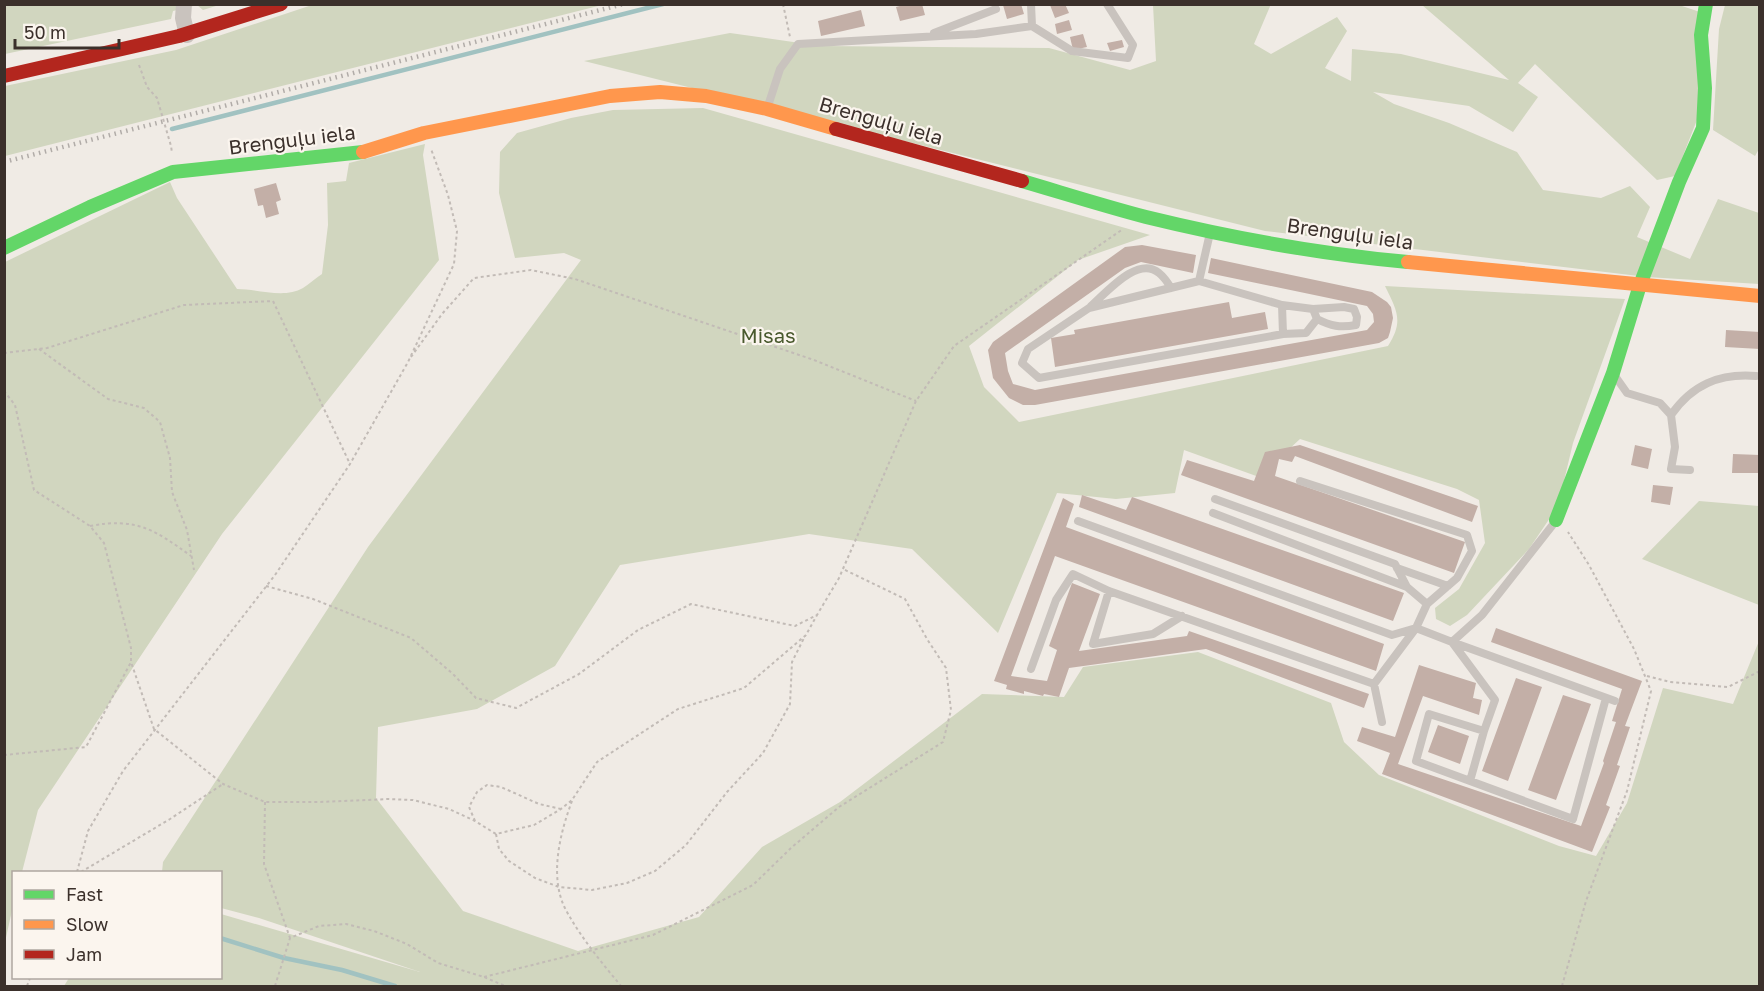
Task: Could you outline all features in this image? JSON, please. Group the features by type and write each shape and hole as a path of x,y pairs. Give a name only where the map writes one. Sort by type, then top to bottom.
{"street":[{"path":"184,4 183,18 187,34"},
{"path":"4,76 134,49 240,19 280,4"},
{"path":"1556,520 1613,373 1640,285 1679,182 1703,128 1706,88 1701,35 1706,4"},
{"name":"Brenguļu iela","path":"4,248 90,207 173,172 356,154 424,133 610,96 660,92 706,96 767,109 1143,216 1211,232 1352,257 1760,296"}],"lane":[{"path":"1031,4 1032,27"},
{"path":"767,109 780,69 798,44 976,34 1032,27 1072,51 1128,58 1133,45 1107,4"},
{"path":"925,37 996,9"},
{"path":"1199,281 1211,232"},
{"path":"1171,288 1159,272 1147,267 1130,272 1089,308 1028,349 1022,363 1039,378 1282,334 1306,333 1317,319"},
{"path":"1089,308 1199,281 1282,305 1313,309 1344,307 1354,309 1357,317 1356,325 1344,328 1332,326 1317,319 1313,309"},
{"path":"1282,305 1282,334"},
{"path":"1613,373 1627,393 1660,403 1671,415 1676,447 1671,469 1690,470"},
{"path":"1671,415 1682,400 1713,380 1745,375 1756,376"},
{"path":"1300,481 1467,535 1472,550 1457,578 1427,604 1416,628 1374,684 1382,722"},
{"path":"1215,499 1395,564 1407,587"},
{"path":"1213,513 1407,587 1427,604"},
{"path":"1078,520 1392,635 1416,628 1610,699 1573,819 1416,761 1429,714 1484,731"},
{"path":"1452,642 1482,615 1556,520"},
{"path":"1397,568 1448,586"},
{"path":"1031,669 1056,600 1073,574 1110,591 1374,684"},
{"path":"1110,591 1094,644 1153,634 1182,616"},
{"path":"1452,642 1495,700 1470,781"}],"path":[{"path":"783,4 791,34 787,59"},
{"path":"134,49 143,79 157,98 171,146 173,172"},
{"path":"79,871 88,831 123,771 266,586 350,464 408,362 454,264 457,231 448,195 424,133"},
{"path":"496,834 499,849 509,861 535,878 559,887 592,890 627,883 655,871 686,846 727,792 763,753 790,704 792,662 843,570 916,401 954,346 1143,216"},
{"path":"408,362 442,314 474,278 531,270 575,279 663,308 814,360 916,401"},
{"path":"4,353 47,348 184,305 273,302 350,464"},
{"path":"39,348 108,399 144,408 160,422 170,458 172,492 187,530 194,570"},
{"path":"4,391 15,405 34,490 90,526 104,543 131,648 131,662 154,729 223,784 265,802 388,798 413,800 449,809 496,834 534,825 572,800"},
{"path":"1556,520 1566,528 1589,565 1634,649 1651,691 1627,791 1587,901 1562,987"},
{"path":"90,526 112,522 132,524 159,533 191,556"},
{"path":"484,976 653,935 753,885 790,848 839,807 943,742 951,710 946,668 905,599 843,570"},
{"path":"266,586 313,599 411,638 453,674 476,698 516,708 579,674 639,630 691,604 795,626 817,615"},
{"path":"621,987 566,910 559,887 558,848 572,800 597,762 678,709 744,688 806,635"},
{"path":"4,755 86,747 131,662"},
{"path":"1645,676 1670,682 1728,687 1760,671"},
{"path":"82,871 170,819 223,784"},
{"path":"475,821 469,807 477,792 487,785 501,787 539,804 561,809"},
{"path":"265,802 264,864 290,938 275,987"},
{"path":"290,938 319,926 346,924 374,931 407,944 438,963 484,976 506,987"}],"green space":[{"path":"1271,4 1254,44 1271,54 1337,17 1347,31 1325,68 1351,81 1352,49 1401,54 1509,80 1422,5 1679,5 1703,13 1704,102 1675,176 1657,180 1535,64 1518,83 1538,97 1513,132 1469,106 1373,92 1394,104 1449,123 1517,152 1543,190 1601,198 1630,186 1650,207 1637,237 1690,259 1718,199 1759,213 1759,284 1647,277 1265,231 584,61 730,33 821,46 1049,48 1130,70 1156,61 1153,5"},
{"path":"4,5 197,5 173,11 171,19 5,54"},
{"path":"197,5 219,5 203,10"},
{"path":"312,5 602,5 5,156 5,86 176,50"},
{"path":"1725,5 1759,5 1759,149 1755,156 1713,130 1719,29"},
{"name":"Misas","path":"703,108 1150,235 1078,260 969,346 984,387 1019,422 1388,346 1396,330 1397,316 1385,286 1625,299 1573,443 1558,506 1529,549 1467,615 1450,626 1436,619 1435,608 1459,589 1485,543 1479,500 1457,489 1300,439 1259,477 1184,450 1175,493 1116,499 1057,493 998,633 912,549 809,534 620,565 555,666 477,709 378,727 376,798 463,911 578,951 699,917 762,847 840,802 982,694 1064,697 1083,667 1198,652 1331,703 1344,742 1379,775 1559,846 1596,856 1627,803 1663,688 1733,704 1759,641 1759,986 64,986 68,979 222,979 222,914 420,972 259,918 222,908 222,871 162,871 163,862 368,547 581,260 564,253 515,258 499,193 500,152 517,133 571,118 613,110"},
{"path":"425,144 423,155 439,260 222,534 38,810 22,871 12,871 12,910 5,942 5,262 170,182 177,198 237,289 279,293 296,291 322,274 328,225 327,183 346,181 349,163"},
{"path":"1699,501 1759,506 1759,605 1642,559"}],"building":[{"path":"922,4 925,15 900,21 896,7"},
{"path":"1021,4 1024,14 1007,19 1003,5"},
{"path":"1065,4 1069,13 1055,18 1050,5"},
{"path":"861,10 865,26 821,36 818,21"},
{"path":"1069,20 1072,30 1057,34 1055,24"},
{"path":"1083,34 1087,47 1073,50 1070,37"},
{"path":"1122,40 1124,47 1110,51 1107,43"},
{"path":"276,183 281,200 276,202 279,214 266,218 263,205 258,206 254,189"},
{"path":"1142,245 1196,255 1193,273 1141,262 1125,268 1005,353 1013,384 1035,390 1367,330 1374,322 1373,314 1367,306 1208,273 1211,258 1372,292 1391,307 1393,318 1388,338 1379,343 1035,405 1023,405 1009,398 993,378 988,350 993,342 1125,247"},
{"path":"1229,302 1232,318 1265,312 1268,329 1055,367 1051,338 1075,334 1074,330"},
{"path":"1726,330 1760,332 1760,349 1725,347"},
{"path":"1300,445 1478,506 1472,522 1295,456 1292,462 1279,459 1275,476 1465,542 1454,573 1181,475 1187,460 1254,481 1265,452"},
{"path":"1635,445 1652,449 1648,469 1631,465"},
{"path":"1733,454 1760,455 1760,473 1732,473"},
{"path":"1653,485 1673,487 1670,505 1651,502"},
{"path":"1082,495 1126,510 1132,497 1404,593 1393,621 1079,507"},
{"path":"1063,498 1074,504 1066,527 1384,644 1376,671 1055,556 1011,676 1047,681 1057,650 1049,646 1072,583 1100,594 1079,651 1187,636 1189,631 1369,694 1364,708 1206,649 1069,668 1059,697 1024,691 1024,694 1006,689 1007,685 994,681"},
{"path":"1496,628 1642,681 1625,726 1630,727 1617,765 1620,766 1606,805 1610,807 1592,852 1382,774 1390,753 1357,741 1362,727 1395,737 1419,665 1476,683 1473,698 1482,700 1479,715 1423,696 1398,764 1581,826 1604,763 1616,722 1612,721 1622,689 1491,642"},
{"path":"1516,678 1542,687 1508,781 1482,771"},
{"path":"1563,695 1591,704 1556,800 1528,790"},
{"path":"1438,725 1469,736 1460,764 1428,752"}],"waterway":[{"path":"172,129 663,4"},
{"path":"222,939 284,958 342,970 395,986"}],"railway":[{"path":"4,162 624,4"}],"traffic: fast":[{"path":"1556,520 1613,373 1640,285 1679,182 1703,128 1705,88 1701,35 1706,4"},
{"path":"4,248 90,207 173,172 363,152"},
{"path":"1022,181 1130,213 1211,232 1309,250 1408,262"}],"traffic: slow":[{"path":"363,152 424,133 610,96 660,92 706,96 767,109 836,129"},
{"path":"1408,262 1760,296"}],"traffic: jam":[{"path":"4,76 179,36 281,4"},
{"path":"836,129 1022,181"}]}
